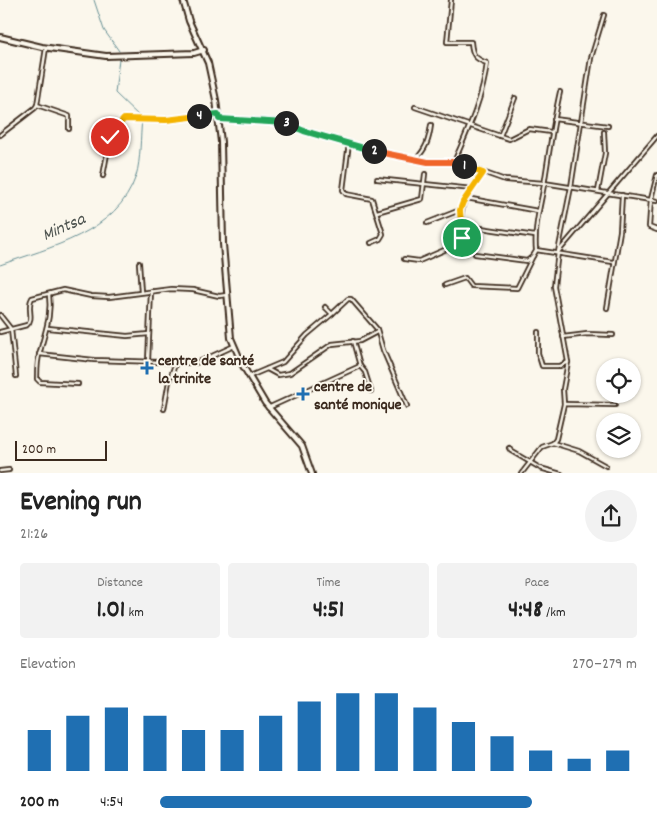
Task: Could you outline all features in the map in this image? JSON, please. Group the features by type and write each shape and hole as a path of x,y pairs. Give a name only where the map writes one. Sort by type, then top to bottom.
{"main road":[{"path":"183,0 189,21 204,50 218,117 226,295 231,338 268,408 302,446 312,473"},
{"path":"0,37 46,48 106,56 194,53 204,50"}],"street":[{"path":"451,0 447,42 471,42 472,54 477,60 487,63 485,83 454,162"},
{"path":"553,443 564,404 568,362 554,286 558,252 571,187 591,58 604,14"},
{"path":"0,135 37,105 46,48"},
{"path":"445,285 465,278 471,286 517,288 536,250 535,236 538,211 551,132 560,92"},
{"path":"500,136 516,98"},
{"path":"37,105 69,116 69,129"},
{"path":"415,106 509,139 529,129 551,132"},
{"path":"103,176 110,137 124,119 166,120 218,117 284,122 304,131 378,152 428,162 454,162 505,180 544,183 657,201"},
{"path":"554,119 608,126"},
{"path":"416,159 425,150 430,138 431,125"},
{"path":"598,191 604,153 604,132"},
{"path":"558,252 657,137"},
{"path":"349,143 343,190 346,194 372,199 384,234 371,243"},
{"path":"404,259 419,261 456,245 462,240 460,210 483,173"},
{"path":"377,212 422,199 425,174"},
{"path":"657,175 650,199 649,227 657,230"},
{"path":"378,179 472,188"},
{"path":"607,308 613,262 620,231 622,195"},
{"path":"466,198 538,211"},
{"path":"427,223 460,210"},
{"path":"461,225 535,236"},
{"path":"536,250 613,262"},
{"path":"476,254 519,261 526,261 533,256"},
{"path":"139,263 141,292"},
{"path":"0,332 27,326 30,323 30,302 32,298 63,290 91,296 109,297 171,289 193,290 219,296 226,295"},
{"path":"148,361 151,291"},
{"path":"49,294 51,306 48,328 39,354 38,382 78,384"},
{"path":"250,376 284,362 307,335 348,299 351,299 377,329 407,406"},
{"path":"325,307 332,314"},
{"path":"0,315 11,329 16,376"},
{"path":"48,328 127,336 149,334"},
{"path":"267,369 278,375 290,373 332,344 353,342 377,332"},
{"path":"538,332 538,353 542,366 560,366 568,362"},
{"path":"563,337 587,334 613,335"},
{"path":"353,342 360,366 365,372 371,391"},
{"path":"39,354 94,360 199,362 234,346"},
{"path":"164,409 169,380 176,362"},
{"path":"268,408 360,366"},
{"path":"564,404 615,405"},
{"path":"522,473 542,448 553,443 579,451 606,466"},
{"path":"509,448 510,451 540,468 558,473"},
{"path":"0,471 9,470"}],"waterway":[{"name":"Mintsa","path":"94,0 104,30 119,51"},
{"name":"Mintsa","path":"0,265 40,252 80,235 114,211 127,195 138,169 142,119 115,93 119,59"}],"place":[{"name":"centre de santé la trinite","path":"147,368"},
{"name":"centre de santé monique","path":"303,394"}],"route":[{"path":"110,137 124,119 166,120 218,114 219,119 284,122 304,131 378,152 428,162 441,160 454,162 483,173 463,202 460,210 460,233 462,238"}]}
